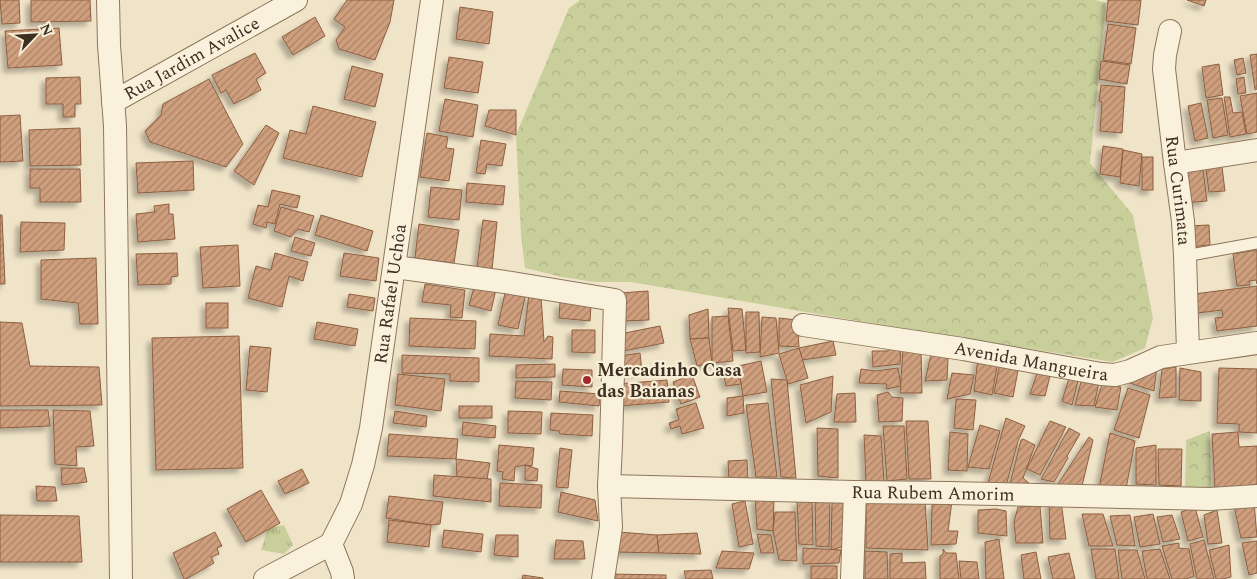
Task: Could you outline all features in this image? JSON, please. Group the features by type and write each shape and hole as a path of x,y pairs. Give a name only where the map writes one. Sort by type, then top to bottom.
{"street":[{"path":"108,0 115,126 121,579"},
{"name":"Rua Jardim Avalice","path":"113,102 296,0"},
{"name":"Rua Rafael Uchôa","path":"331,544 351,504 363,465 371,428 432,0"},
{"name":"Rua Curimata","path":"1170,31 1164,69 1183,221 1188,352"},
{"path":"1175,163 1257,150"},
{"path":"395,267 615,300 609,486 610,527 603,579"},
{"name":"Avenida Mangueira","path":"803,325 963,348 1101,374 1116,375 1161,357 1257,343"},
{"name":"Rua Rubem Amorim","path":"609,486 1210,499 1257,496"},
{"path":"852,579 855,492"},
{"path":"265,579 331,544 343,579"}],"lane":[{"path":"1185,256 1257,243"}],"green space":[{"path":"580,0 1095,0 1106,3 1090,163 1133,215 1153,318 1145,348 1113,362 631,282 594,282 562,277 525,268 521,235 516,135 569,8"},
{"path":"1210,431 1211,493 1185,491 1186,440"},
{"path":"284,525 293,545 284,554 261,550 268,528"}],"building":[{"path":"0,0 19,0 20,23 2,24"},
{"path":"31,0 90,0 91,21 31,22"},
{"path":"347,0 394,0 390,22 375,60 339,49 336,40 345,27 334,19"},
{"path":"1108,0 1141,0 1138,25 1106,21"},
{"path":"1187,0 1206,0 1204,6"},
{"path":"460,7 493,12 489,44 456,39"},
{"path":"315,17 325,36 293,55 282,37"},
{"path":"1108,24 1136,28 1131,64 1103,60"},
{"path":"59,28 62,65 8,68 5,31"},
{"path":"255,53 266,73 256,79 261,90 234,104 226,90 221,93 212,75"},
{"path":"1257,54 1257,89 1255,90 1250,55"},
{"path":"449,57 483,62 478,93 444,88"},
{"path":"1243,58 1246,73 1237,75 1234,60"},
{"path":"1101,61 1130,65 1127,84 1099,79"},
{"path":"1219,64 1223,95 1206,98 1202,67"},
{"path":"352,66 383,74 375,107 344,99"},
{"path":"80,77 81,104 75,104 75,117 63,117 63,104 46,104 46,78"},
{"path":"1244,77 1246,93 1238,94 1236,79"},
{"path":"209,79 243,144 226,167 150,142 145,131 161,115 163,104"},
{"path":"1101,85 1125,87 1122,133 1100,131 1102,102 1099,101"},
{"path":"1257,93 1257,132 1247,134 1240,96"},
{"path":"1224,97 1230,97 1233,113 1242,112 1246,134 1230,137"},
{"path":"1222,98 1228,135 1213,138 1207,100"},
{"path":"445,99 478,105 473,137 439,131"},
{"path":"1201,103 1208,138 1195,141 1188,106"},
{"path":"313,106 376,122 362,177 283,158 290,130 306,134"},
{"path":"489,110 516,110 516,135 485,126"},
{"path":"20,115 23,161 0,162 0,116"},
{"path":"266,125 279,133 254,185 234,171"},
{"path":"80,128 81,165 30,166 29,130"},
{"path":"427,133 448,137 446,148 454,149 449,181 420,177"},
{"path":"481,140 506,144 502,166 487,164 485,174 476,173"},
{"path":"1103,146 1123,149 1120,177 1100,174"},
{"path":"1123,150 1142,154 1139,186 1120,183"},
{"path":"1142,157 1153,157 1153,190 1142,190"},
{"path":"1221,159 1225,191 1209,192 1205,161"},
{"path":"193,161 194,190 138,193 136,163"},
{"path":"1202,162 1207,201 1184,203 1179,165"},
{"path":"30,169 80,169 81,202 40,202 40,188 30,188"},
{"path":"467,183 505,186 503,205 466,202"},
{"path":"431,187 462,190 459,220 428,217"},
{"path":"272,190 300,196 297,208 280,204 275,224 267,222 266,228 253,224 258,205 268,207"},
{"path":"169,204 169,214 173,214 175,239 138,242 136,214 155,212 154,206"},
{"path":"281,207 314,216 309,232 298,229 291,237 274,231"},
{"path":"0,215 2,215 5,284 0,284"},
{"path":"321,215 373,231 367,251 315,235"},
{"path":"483,220 497,222 492,269 477,267"},
{"path":"21,222 65,223 64,250 20,252"},
{"path":"419,224 459,230 454,263 415,258"},
{"path":"1209,225 1210,245 1187,247 1186,226"},
{"path":"295,237 315,243 311,256 291,251"},
{"path":"238,245 240,286 203,288 200,247"},
{"path":"1257,250 1257,284 1256,280 1249,281 1250,285 1237,286 1233,254"},
{"path":"177,253 178,276 171,277 171,284 138,285 136,254"},
{"path":"275,253 308,262 303,281 289,276 282,307 248,298 256,266 271,270"},
{"path":"344,253 379,258 376,281 340,276"},
{"path":"96,258 98,324 80,324 78,303 41,299 41,260"},
{"path":"425,284 465,290 462,318 450,317 451,305 422,302"},
{"path":"475,284 496,289 491,311 469,305"},
{"path":"1257,286 1257,326 1217,331 1215,318 1223,317 1222,310 1197,313 1194,294"},
{"path":"648,291 649,320 621,321 620,293"},
{"path":"505,293 525,297 518,329 498,325"},
{"path":"349,294 375,298 373,311 347,307"},
{"path":"529,294 541,296 544,342 548,336 553,337 552,359 489,356 490,334 524,336"},
{"path":"560,302 591,305 590,321 559,318"},
{"path":"206,303 228,303 228,328 206,328"},
{"path":"728,308 742,309 746,350 733,351"},
{"path":"708,309 709,338 690,339 689,315"},
{"path":"746,312 759,312 760,352 746,353"},
{"path":"728,316 733,361 712,363 712,317"},
{"path":"762,317 776,318 779,353 760,357"},
{"path":"410,318 476,321 475,349 409,346"},
{"path":"779,318 797,320 799,347 779,346"},
{"path":"0,322 22,323 30,366 99,367 102,405 0,406"},
{"path":"317,322 358,329 355,346 314,339"},
{"path":"660,326 664,343 623,351 620,334"},
{"path":"572,330 595,330 595,353 572,352"},
{"path":"239,336 243,468 156,470 152,338"},
{"path":"709,338 712,363 697,366 690,339"},
{"path":"833,341 836,355 802,360 799,348"},
{"path":"893,344 901,345 900,364 873,367 872,351 888,351"},
{"path":"250,346 271,348 267,392 246,390"},
{"path":"799,348 808,378 788,384 779,354"},
{"path":"903,349 921,350 922,393 900,393"},
{"path":"640,353 642,371 622,374 613,357"},
{"path":"931,354 948,358 947,380 925,381"},
{"path":"402,355 479,358 479,382 450,381 450,374 402,373"},
{"path":"978,358 998,361 992,395 974,391"},
{"path":"761,361 767,392 743,396 738,366"},
{"path":"1000,363 1019,365 1013,397 994,393"},
{"path":"555,364 555,377 516,378 516,365"},
{"path":"1157,366 1154,391 1127,382"},
{"path":"1176,367 1176,397 1159,398 1162,369"},
{"path":"738,368 741,384 726,386 723,371"},
{"path":"898,368 901,386 886,389 887,384 859,383 861,369 875,371"},
{"path":"1039,368 1051,372 1045,396 1030,394"},
{"path":"1180,368 1201,372 1201,401 1179,400"},
{"path":"1219,368 1257,369 1257,433 1239,432 1239,424 1217,423"},
{"path":"563,369 592,370 592,387 562,385"},
{"path":"952,373 974,375 970,394 947,399"},
{"path":"398,374 445,379 441,411 395,405"},
{"path":"692,375 700,397 681,404 673,382"},
{"path":"833,376 831,412 806,423 800,385"},
{"path":"1069,378 1078,381 1072,405 1062,401"},
{"path":"1082,378 1099,382 1094,406 1075,405"},
{"path":"771,379 787,380 796,478 781,477"},
{"path":"667,380 669,402 619,406 617,384"},
{"path":"516,381 552,382 551,400 515,398"},
{"path":"1102,384 1121,387 1117,410 1095,407"},
{"path":"1128,388 1150,395 1139,438 1114,430"},
{"path":"560,391 600,394 599,406 559,402"},
{"path":"888,392 892,397 903,398 902,421 879,422 877,395"},
{"path":"855,393 856,422 834,422 837,394"},
{"path":"743,396 744,413 727,416 727,398"},
{"path":"956,399 976,400 973,430 954,428"},
{"path":"696,403 704,428 682,434 680,426 671,429 669,423 679,420 676,409"},
{"path":"768,403 777,477 756,477 746,405"},
{"path":"459,406 492,406 492,418 459,418"},
{"path":"0,410 48,410 50,426 0,428"},
{"path":"53,410 90,411 94,446 76,447 77,466 55,464"},
{"path":"395,411 427,416 426,427 393,423"},
{"path":"508,411 542,412 541,434 508,433"},
{"path":"551,413 593,415 592,436 560,434 559,431 550,430"},
{"path":"1006,418 1025,426 1018,441 1006,486 988,483"},
{"path":"906,421 928,421 931,479 909,479"},
{"path":"1050,421 1066,427 1040,475 1027,469"},
{"path":"463,422 496,426 495,438 462,435"},
{"path":"980,425 1000,431 989,469 968,467"},
{"path":"883,426 904,426 907,479 887,481"},
{"path":"817,428 838,429 838,478 818,476"},
{"path":"1069,428 1080,434 1067,456 1068,458 1054,482 1041,479"},
{"path":"950,432 968,434 967,471 948,470"},
{"path":"1238,432 1239,447 1257,446 1257,486 1215,489 1212,434"},
{"path":"1110,433 1135,441 1126,489 1099,488"},
{"path":"389,434 458,439 456,459 387,456"},
{"path":"864,435 881,436 884,482 866,482"},
{"path":"1089,437 1093,440 1081,490 1058,484"},
{"path":"1023,439 1035,445 1023,478 1029,483 1025,489 1009,488 1021,440"},
{"path":"499,445 534,448 532,466 515,467 514,481 502,479 503,472 497,471"},
{"path":"1156,445 1156,485 1136,484 1136,448"},
{"path":"560,448 572,450 568,488 556,487"},
{"path":"1158,449 1182,449 1181,486 1159,485"},
{"path":"456,459 490,463 487,479 457,477"},
{"path":"747,460 748,481 729,481 728,461"},
{"path":"525,465 538,469 537,481 525,480"},
{"path":"61,468 84,468 87,482 62,485"},
{"path":"302,469 309,483 285,494 278,481"},
{"path":"434,475 491,479 491,502 433,496"},
{"path":"500,483 542,485 541,508 499,506"},
{"path":"36,486 55,487 57,501 37,501"},
{"path":"261,490 280,523 246,542 227,509"},
{"path":"561,492 595,500 598,521 558,512"},
{"path":"389,496 443,502 440,524 431,525 386,518"},
{"path":"755,498 774,498 773,531 757,529"},
{"path":"815,499 830,499 829,547 816,546"},
{"path":"745,501 753,544 739,547 732,504"},
{"path":"797,501 812,501 813,545 799,544"},
{"path":"866,501 925,501 928,550 866,548"},
{"path":"952,501 948,531 958,531 956,544 931,545 932,505"},
{"path":"1061,501 1066,539 1050,539 1049,502"},
{"path":"832,502 847,502 844,546 831,550"},
{"path":"1254,502 1257,537 1241,538 1234,506"},
{"path":"1040,506 1043,543 1016,543 1014,522 1018,507"},
{"path":"1195,507 1203,537 1188,541 1181,512"},
{"path":"996,509 1006,511 1007,536 978,533 978,510"},
{"path":"1217,510 1222,543 1208,544 1204,515"},
{"path":"775,512 795,512 797,561 779,560 773,531"},
{"path":"1082,514 1103,514 1113,546 1089,546"},
{"path":"1153,514 1160,544 1140,547 1134,517"},
{"path":"0,515 79,516 82,562 0,562"},
{"path":"1130,515 1135,546 1117,545 1110,516"},
{"path":"1172,515 1180,539 1163,542 1157,517"},
{"path":"389,520 431,525 429,547 387,542"},
{"path":"444,530 483,534 481,552 442,547"},
{"path":"215,532 222,546 217,548 219,554 211,557 214,563 184,579 173,553"},
{"path":"618,532 657,535 659,553 616,552"},
{"path":"697,533 701,554 659,553 657,535"},
{"path":"757,534 771,535 774,553 761,553"},
{"path":"496,535 518,535 518,557 494,555"},
{"path":"999,539 1004,579 986,579 985,542"},
{"path":"556,540 583,541 585,559 554,559"},
{"path":"1204,540 1214,579 1197,579 1190,544"},
{"path":"1257,541 1257,573 1249,575 1242,543"},
{"path":"1179,543 1179,548 1189,549 1194,576 1186,579 1172,579 1162,546"},
{"path":"1229,545 1231,577 1216,579 1209,550"},
{"path":"803,548 841,550 839,563 803,564"},
{"path":"943,549 946,553 956,553 959,579 940,579 940,556 943,554"},
{"path":"1091,549 1115,549 1119,579 1096,579"},
{"path":"1160,549 1170,579 1147,579 1142,551"},
{"path":"1118,550 1137,550 1145,579 1122,579"},
{"path":"722,551 754,553 749,569 716,568"},
{"path":"865,551 887,552 888,579 865,579"},
{"path":"1036,552 1041,579 1024,579 1021,555"},
{"path":"902,553 902,563 925,562 926,579 890,579 890,554"},
{"path":"1069,553 1075,579 1053,579 1048,557"},
{"path":"959,561 977,562 979,579 961,579"},
{"path":"811,566 837,566 837,579 811,579"},
{"path":"711,570 713,579 686,579 684,571"},
{"path":"610,574 666,575 666,579 609,579"},
{"path":"523,575 543,578 543,579 522,579"}],"place":[{"name":"Mercadinho Casa das Baianas","path":"587,380"}]}
